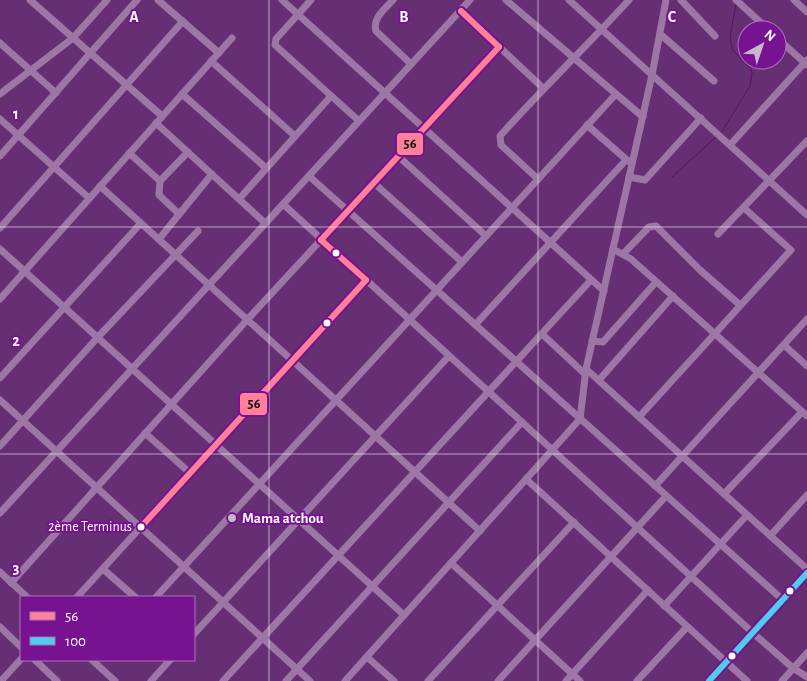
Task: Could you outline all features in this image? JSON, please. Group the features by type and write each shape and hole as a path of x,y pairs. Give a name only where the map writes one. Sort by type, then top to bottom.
{"street":[{"path":"30,0 162,116"},
{"path":"0,94 73,38 107,0"},
{"path":"0,156 137,0"},
{"path":"158,0 218,53"},
{"path":"282,0 604,291"},
{"path":"311,0 276,39 275,45 360,121"},
{"path":"393,0 376,20 376,30 411,64"},
{"path":"0,513 470,0"},
{"path":"506,0 643,117"},
{"path":"569,0 807,214"},
{"path":"538,179 501,145 500,139 543,88 575,59 630,0"},
{"path":"345,681 580,419 592,341 630,177 666,0"},
{"path":"681,0 715,36"},
{"path":"736,0 758,20"},
{"path":"794,0 807,12"},
{"path":"461,11 543,88"},
{"path":"0,228 182,21"},
{"path":"660,34 714,81"},
{"path":"0,299 232,38"},
{"path":"0,43 56,92"},
{"path":"11,582 247,320 499,47"},
{"path":"730,145 806,63 787,47"},
{"path":"211,61 295,136"},
{"path":"182,94 266,168"},
{"path":"157,596 616,94"},
{"path":"238,199 331,96"},
{"path":"630,177 645,180 701,118"},
{"path":"0,119 90,198"},
{"path":"156,124 265,223"},
{"path":"587,125 632,164"},
{"path":"718,234 807,141"},
{"path":"179,214 159,195 160,181 188,152"},
{"path":"129,153 160,181"},
{"path":"398,156 486,236"},
{"path":"475,325 626,160"},
{"path":"159,239 212,174"},
{"path":"309,176 783,600"},
{"path":"374,183 462,262"},
{"path":"100,186 209,284 291,362 480,531"},
{"path":"283,204 753,633 793,668 807,677"},
{"path":"639,417 790,250 744,208"},
{"path":"0,378 141,223"},
{"path":"623,254 649,227 656,226 700,270 740,305"},
{"path":"0,446 98,337 198,231"},
{"path":"0,249 404,615"},
{"path":"613,249 623,254 673,296 804,414 724,494"},
{"path":"78,596 366,280"},
{"path":"223,681 591,280"},
{"path":"592,341 603,342 656,282"},
{"path":"599,380 673,296"},
{"path":"655,486 807,319"},
{"path":"542,334 599,380 807,569"},
{"path":"784,344 807,366"},
{"path":"195,633 449,356"},
{"path":"0,400 310,681"},
{"path":"286,681 522,422"},
{"path":"145,434 190,473"},
{"path":"526,479 747,681"},
{"path":"770,536 807,495"},
{"path":"498,681 666,496"},
{"path":"664,606 747,514"},
{"path":"428,681 574,522"},
{"path":"450,563 580,681"},
{"path":"103,568 134,596"},
{"path":"0,572 25,596"},
{"path":"709,681 807,573"},
{"path":"566,681 648,590"},
{"path":"0,627 20,646"},
{"path":"637,681 688,627"},
{"path":"782,681 807,653"},
{"path":"367,656 394,681"},
{"path":"2,680 20,660"},
{"path":"35,661 57,681"},
{"path":"96,661 112,680"},
{"path":"151,681 169,661"}],"waterway":[{"path":"721,133 750,86 752,74 751,69 732,49 730,37 736,5"},
{"path":"672,177 716,137"}],"transit line":[{"name":"56","path":"461,11 499,47"},
{"name":"56","path":"321,240 499,47"},
{"name":"56","path":"321,240 366,280"},
{"name":"56","path":"141,527 366,280"},
{"name":"100","path":"709,681 807,573"}],"place":[{"name":"Mama atchou","path":"232,518"},
{"name":"2ème Terminus","path":"141,527"}]}
